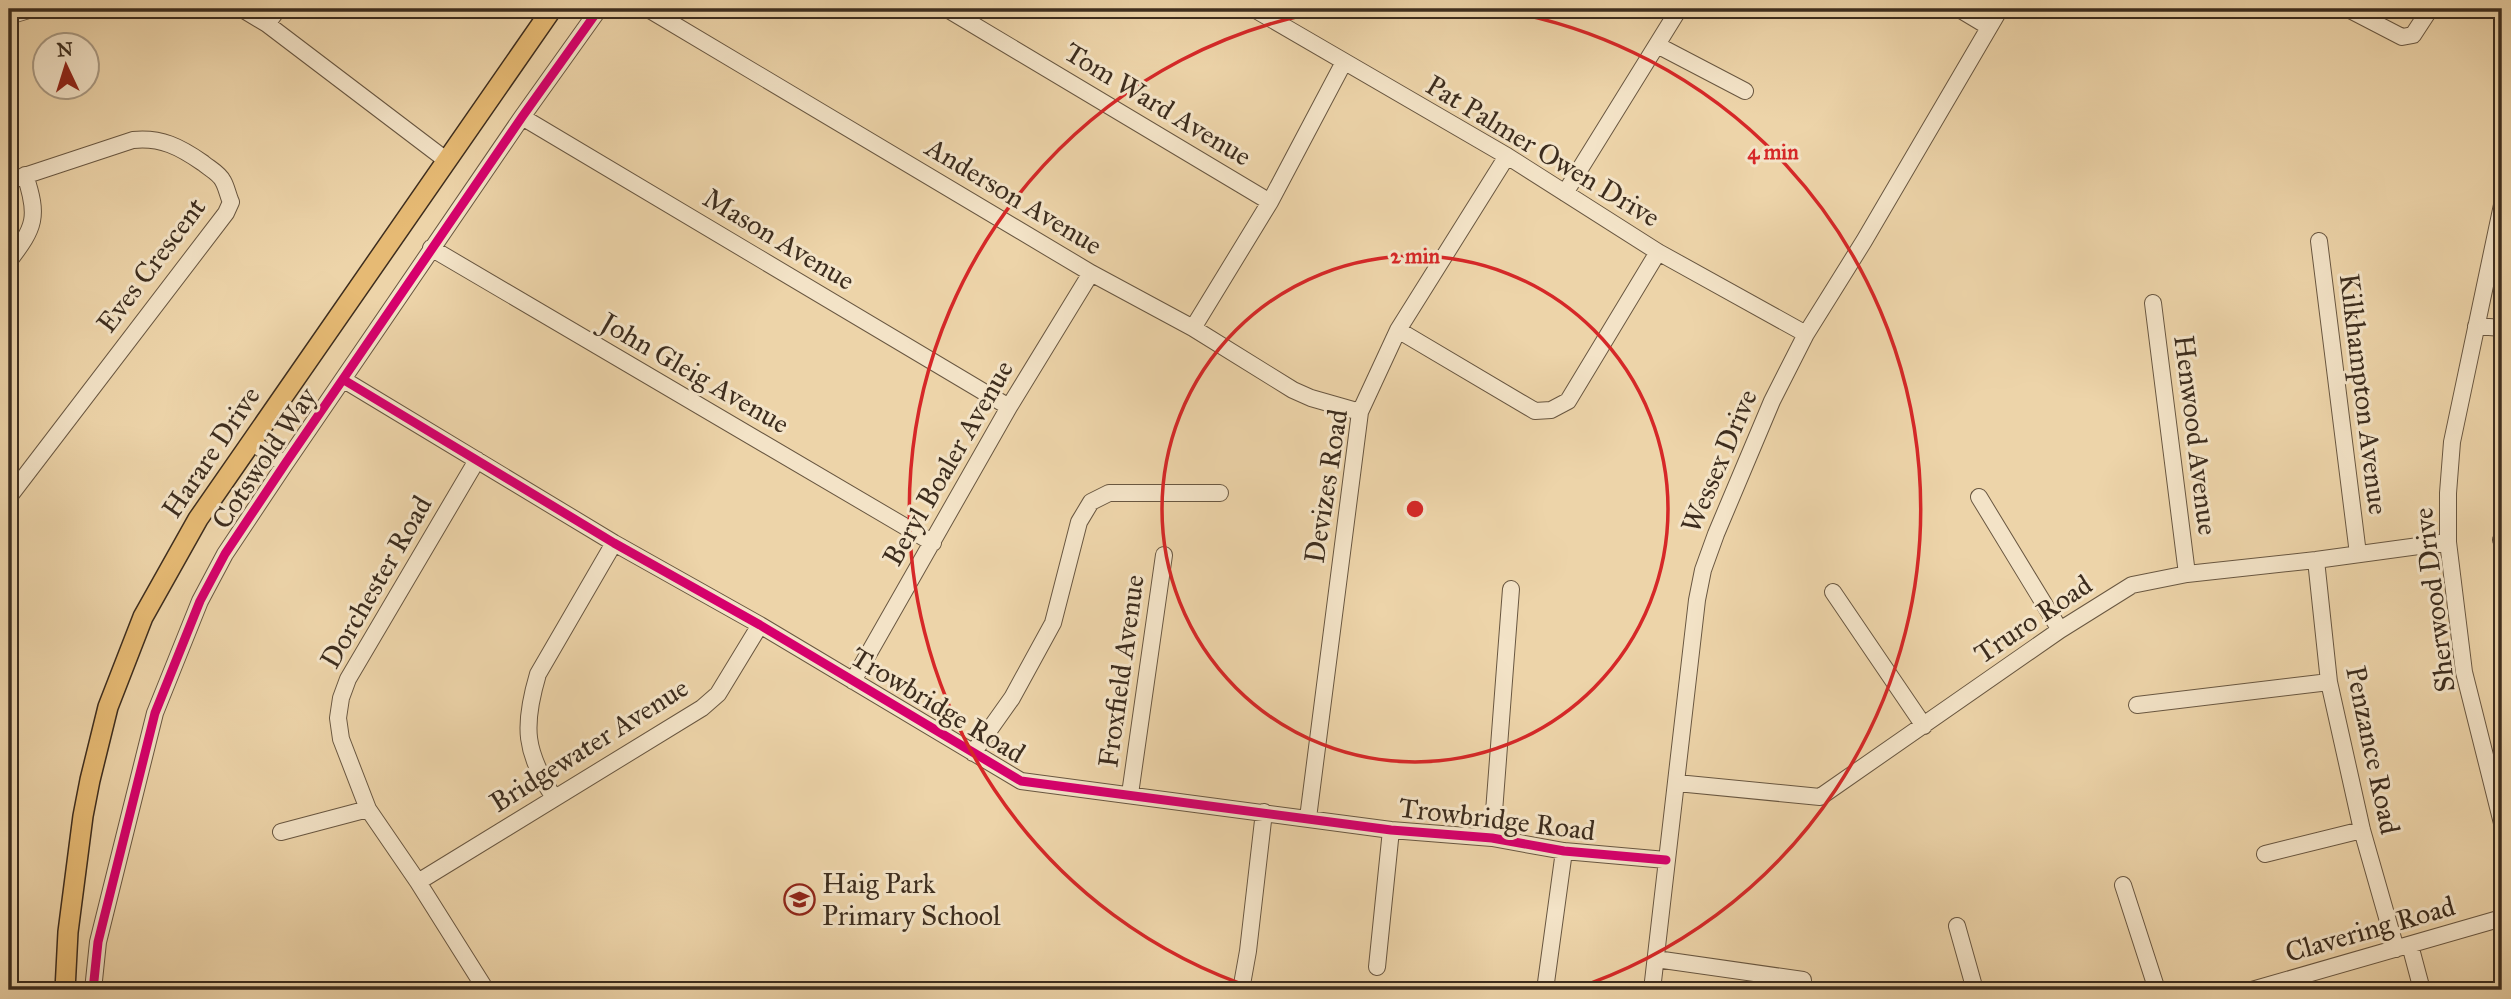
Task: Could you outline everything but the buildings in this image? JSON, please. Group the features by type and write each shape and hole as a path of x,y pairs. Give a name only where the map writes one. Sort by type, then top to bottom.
{"main road":[{"name":"Harare Drive","path":"65,990 68,932 83,816 108,707 143,617 198,519 552,9"}],"street":[{"path":"9,16 32,9"},
{"path":"242,9 267,24 446,160"},
{"path":"267,24 278,9"},
{"name":"Cotswold Way","path":"93,990 98,942 155,713 200,601 225,555 285,464 431,248 599,9"},
{"name":"Anderson Avenue","path":"648,9 1091,273 1193,328 1293,390 1360,412"},
{"name":"Tom Ward Avenue","path":"947,9 1270,202"},
{"name":"Pat Palmer Owen Drive","path":"1254,9 1507,156 1658,252 1806,334"},
{"path":"1565,193 1679,9"},
{"path":"1959,9 1989,27"},
{"name":"Wessex Drive","path":"1652,990 1697,600 1703,570 1754,442 1806,334 1864,241 2000,9"},
{"path":"2348,9 2402,37 2413,35 2430,9"},
{"path":"1657,45 1745,91"},
{"path":"1193,328 1270,202 1344,62"},
{"name":"Mason Avenue","path":"522,117 1009,407"},
{"name":"Eves Crescent","path":"9,181 133,140 158,140 181,148 217,174 223,181 231,202 9,497"},
{"name":"Devizes Road","path":"1308,818 1360,412 1398,330 1507,156"},
{"path":"9,261 33,224 32,194 25,176"},
{"name":"Sherwood Drive","path":"2502,205 2452,442 2448,493 2448,542 2464,672 2502,823"},
{"name":"Kilkhampton Avenue","path":"2319,241 2358,554"},
{"name":"John Gleig Avenue","path":"431,248 933,543"},
{"path":"1398,330 1535,411 1551,410 1568,401 1658,252"},
{"name":"Beryl Boaler Avenue","path":"853,681 1009,407 1091,273"},
{"name":"Henwood Avenue","path":"2153,303 2187,574"},
{"path":"2476,326 2502,328"},
{"name":"Trowbridge Road","path":"344,380 614,543 760,625 1021,781 1391,830 1492,838 1564,850 1666,860"},
{"name":"Cotswold Way","path":"251,442 285,464"},
{"name":"Dorchester Road","path":"477,460 348,679 338,718 341,739 368,809 486,990"},
{"path":"973,753 1012,698 1053,623 1079,522 1091,502 1109,493 1220,493"},
{"path":"1979,497 2060,631"},
{"name":"Truro Road","path":"1677,783 1820,797 2060,631 2132,585 2187,574 2448,542"},
{"path":"554,798 538,772 530,751 531,698 538,674 614,543"},
{"name":"Froxfield Avenue","path":"1130,794 1164,555"},
{"name":"Penzance Road","path":"2316,560 2329,682 2361,830 2403,947 2422,990"},
{"path":"1492,838 1511,589"},
{"path":"1833,592 1924,726"},
{"name":"Bridgewater Avenue","path":"418,882 702,708 718,694 760,625"},
{"path":"2137,705 2329,682"},
{"path":"281,832 368,809"},
{"path":"1241,990 1264,812"},
{"path":"1377,967 1391,830"},
{"path":"2265,854 2361,830"},
{"path":"1545,990 1564,850"},
{"path":"2123,885 2157,990"},
{"name":"Clavering Road","path":"2252,990 2502,918"},
{"path":"1958,926 1975,990"},
{"path":"1656,959 1803,980"}],"cycle path":[{"path":"93,990 98,942 155,713 200,601 225,554 285,464 599,9"},
{"path":"344,380 614,543 760,625 1021,781 1391,830 1492,838 1564,851 1666,860"}],"place":[{"name":"Haig Park Primary School","path":"799,899"}]}
